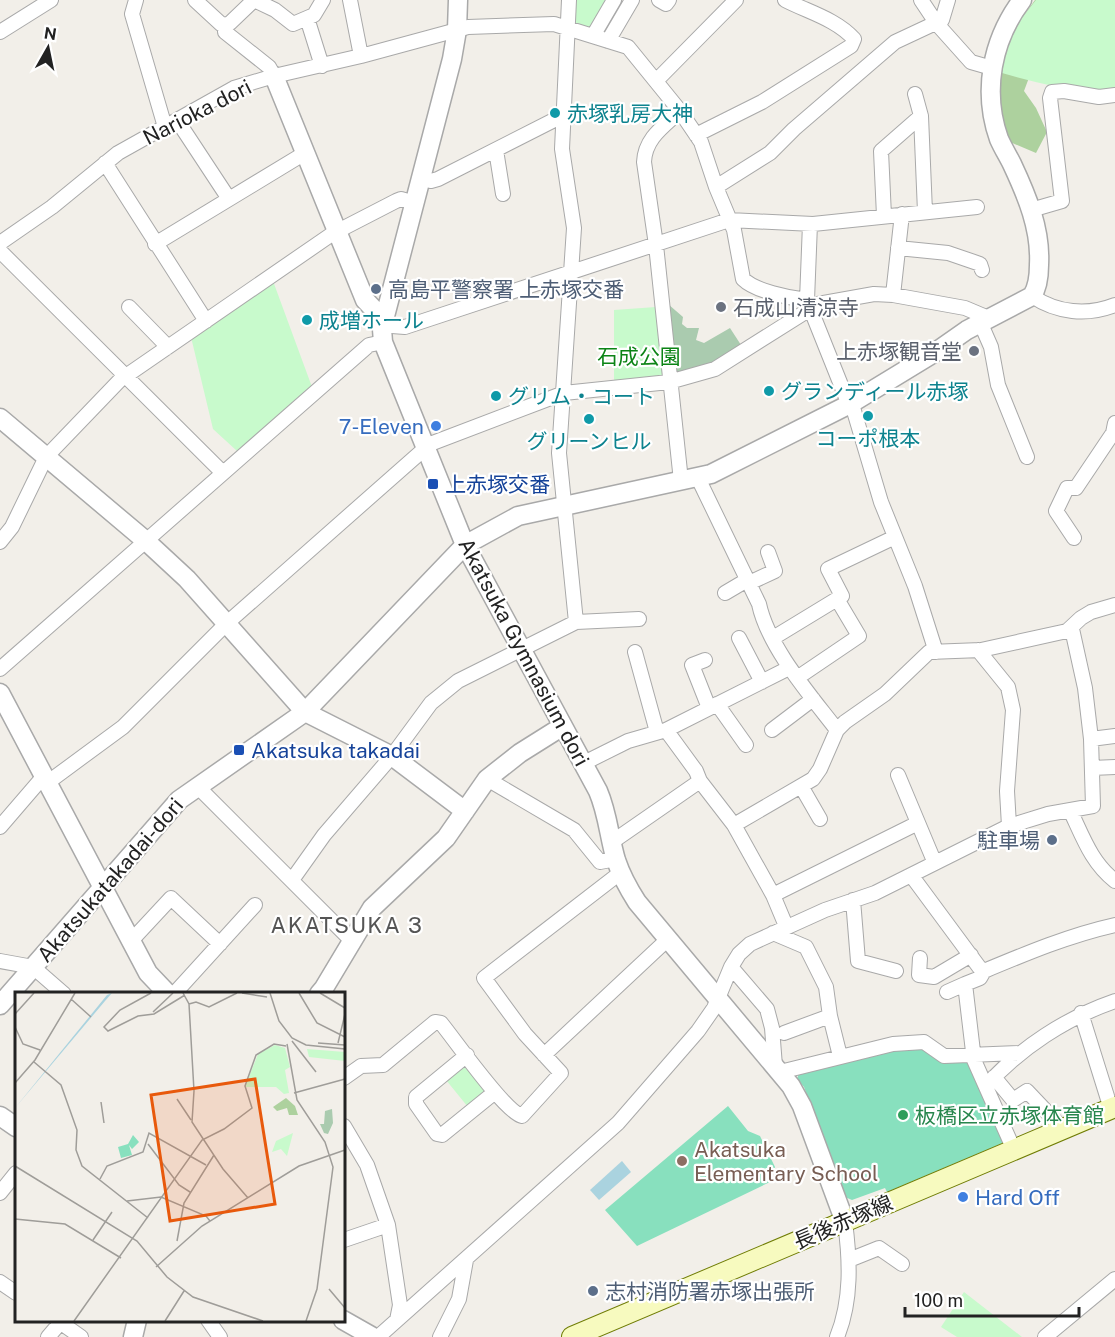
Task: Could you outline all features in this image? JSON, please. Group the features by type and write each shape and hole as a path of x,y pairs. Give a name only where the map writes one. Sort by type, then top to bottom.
{"main road":[{"name":"長後赤塚線","path":"572,1337 1113,1108"}],"street":[{"path":"0,32 51,0"},
{"path":"136,0 132,14 171,123 229,199"},
{"path":"195,0 225,25 254,0 275,10 293,24 314,15 323,0"},
{"path":"350,0 361,56"},
{"name":"Akatsuka Gymnasium dori","path":"458,0 457,30 452,59 384,320 383,342 465,545 584,763 602,801 616,858 637,902 795,1092 845,1222"},
{"path":"569,0 562,149 574,228 558,453 576,622"},
{"path":"592,36 614,0"},
{"path":"608,41 632,0"},
{"path":"659,0 666,4 669,0"},
{"path":"656,81 736,0"},
{"path":"696,135 762,102 851,46 854,39 847,30 831,20 785,0"},
{"path":"921,0 937,24 971,62 992,68"},
{"path":"716,187 770,153 794,129 895,42 942,20 948,0"},
{"path":"1022,0 1002,34 992,68 991,96 995,126 1031,210 1038,237 1040,259 1038,280 1032,296 1040,302 1077,313 1113,310"},
{"path":"307,18 322,66"},
{"name":"Narioka dori","path":"0,243 52,207 118,153 234,88 468,27 554,24 628,47 680,111 701,142 734,230 742,279 747,284 808,304"},
{"path":"225,25 225,32 269,68 274,76 365,300 392,326 405,327 729,220 810,224 976,207"},
{"path":"1031,210 1062,201 1050,98 1052,92 1115,95"},
{"path":"915,94 921,116 925,212"},
{"path":"680,111 655,134 644,152 656,245 669,382 689,480 748,582 759,604 761,616 793,673 837,730"},
{"path":"421,178 430,181 438,179 564,115"},
{"path":"884,216 881,151 921,116"},
{"path":"496,150 503,194"},
{"path":"155,244 305,153"},
{"path":"105,164 110,168 155,244 206,321"},
{"path":"0,542 12,527 46,456 125,376 337,231 401,199 414,203"},
{"path":"893,295 902,214"},
{"path":"810,224 808,304 854,411 881,502 915,586 936,652"},
{"path":"898,248 948,253 980,264 982,270"},
{"path":"0,251 223,473"},
{"path":"0,827 45,780 123,727 226,624 425,447 564,393 669,382 715,369 808,304 874,294 893,295 965,308 986,321 998,385 1027,457"},
{"name":"Akatsukatakadai-dori","path":"0,1005 179,800 305,712 465,545 515,517 711,474 850,404 967,330 1032,296"},
{"path":"129,308 168,347"},
{"path":"0,669 369,345 383,342"},
{"path":"0,418 146,541 187,579 305,712 392,756 465,811"},
{"path":"1074,538 1056,511 1067,488 1076,488 1113,433 1115,423"},
{"path":"773,638 842,596 828,569 895,537"},
{"path":"724,593 776,571 768,552"},
{"path":"584,763 628,741 661,731 762,682 793,673 859,636 837,599"},
{"path":"734,825 813,779 820,769 837,730 844,722 885,694 929,652 978,650 1017,643 1072,629 1081,618 1091,612 1115,605"},
{"path":"292,880 324,835 392,756 431,703 444,691 458,681 576,622 639,619"},
{"path":"378,1337 618,1122 698,1031 718,999 731,967 739,954 750,944 786,926 875,893 934,861 1009,825 1048,814 1093,806 1091,739 1085,688 1072,629"},
{"path":"739,638 762,682"},
{"path":"978,650 1008,687 1013,710 1007,791 1009,825"},
{"path":"635,652 661,731 696,771 700,781 734,825 773,895 786,926"},
{"path":"705,660 692,665 713,706 746,745"},
{"path":"0,693 149,975 167,992"},
{"path":"772,730 813,699"},
{"path":"320,992 372,908 446,838 487,779 520,753 563,726"},
{"path":"1091,739 1115,736"},
{"path":"1092,768 1115,767"},
{"path":"898,776 934,861"},
{"path":"487,779 574,830 600,862 616,858"},
{"path":"345,1077 361,1066 383,1065 435,1022 441,1023 495,1092 517,1115 522,1116 561,1073 525,1034 484,978 700,781"},
{"path":"197,786 352,941"},
{"path":"801,786 820,819"},
{"path":"1070,810 1090,855 1115,881"},
{"path":"773,895 918,823"},
{"path":"911,875 984,971"},
{"path":"131,941 171,897 220,944"},
{"path":"853,900 858,961 896,971"},
{"path":"175,992 255,905"},
{"path":"947,992 980,978 984,971 1020,956 1091,930 1115,925"},
{"path":"773,933 806,947 826,987 830,1016 840,1056"},
{"path":"544,1055 668,939"},
{"path":"920,958 919,975 934,977 971,955"},
{"path":"0,961 33,967 63,992"},
{"path":"731,967 767,1009 777,1030 777,1069 893,1044 917,1042 924,1042 944,1056 1021,1053"},
{"path":"965,984 973,1054 990,1082 1014,1150"},
{"path":"990,1082 1021,1053 1082,1014 1115,1001"},
{"path":"1082,1014 1113,1108"},
{"path":"777,1030 830,1016"},
{"path":"467,1055 416,1097 416,1104 437,1134 442,1135 495,1092"},
{"path":"990,1082 1013,1100 1027,1091 1063,1129"},
{"path":"0,1116 15,1126"},
{"path":"345,1128 367,1165 388,1225 400,1305 397,1320"},
{"path":"0,1193 15,1174"},
{"path":"841,1335 849,1260 845,1222"},
{"path":"345,1240 388,1225"},
{"path":"849,1260 879,1248 902,1264"},
{"path":"440,1337 459,1299 466,1260"},
{"path":"1045,1337 1115,1279"},
{"path":"0,1281 15,1292"},
{"path":"345,1321 373,1337"},
{"path":"48,1337 58,1322 81,1337"},
{"path":"133,1337 137,1322"},
{"path":"209,1322 220,1337"}],"green space":[{"path":"574,0 609,0 594,27 588,30 573,24"},
{"path":"1035,0 1115,0 1033,67 1024,91 1036,108 1047,132 1036,153 1010,142 997,100 999,59 1017,25"},
{"path":"1036,0 1115,0 1115,89 1069,88 1039,83 995,71 1013,29"},
{"path":"273,281 312,387 237,451 213,429 191,337"},
{"path":"668,304 683,317 682,324 687,328 699,328 696,340 704,343 730,328 741,345 714,364 678,374 674,371"},
{"name":"石成公園","path":"656,307 664,374 662,378 614,384 614,310"},
{"name":"板橋区立赤塚体育館","path":"921,1048 941,1062 964,1060 969,1064 1003,1143 887,1192 885,1188 852,1200 845,1197 804,1087 797,1079 799,1073 895,1049"},
{"path":"467,1065 485,1089 484,1095 468,1107 446,1080 462,1066"},
{"path":"728,1106 748,1131 760,1136 775,1167 770,1182 637,1246 605,1210"},
{"path":"964,1292 1022,1337 957,1337 941,1327"}],"water":[{"path":"622,1161 631,1172 599,1200 590,1190"}],"place":[{"name":"赤塚乳房大神","path":"555,113"},
{"name":"高島平警察署 上赤塚交番","path":"376,289"},
{"name":"石成山清涼寺","path":"721,307"},
{"name":"成増ホール","path":"307,320"},
{"name":"上赤塚観音堂","path":"974,351"},
{"name":"グランディール赤塚","path":"769,391"},
{"name":"グリム・コート","path":"496,396"},
{"name":"コーポ根本","path":"868,416"},
{"name":"グリーンヒル","path":"589,419"},
{"name":"7-Eleven","path":"436,426"},
{"name":"上赤塚交番","path":"433,484"},
{"name":"Akatsuka takadai","path":"239,750"},
{"name":"駐車場","path":"1052,840"},
{"name":"板橋区立赤塚体育館","path":"903,1115"},
{"name":"Akatsuka Elementary School","path":"682,1161"},
{"name":"Hard Off","path":"963,1197"},
{"name":"志村消防署赤塚出張所","path":"593,1291"}],"district":[{"name":"AKATSUKA 3","path":"347,925"}]}
